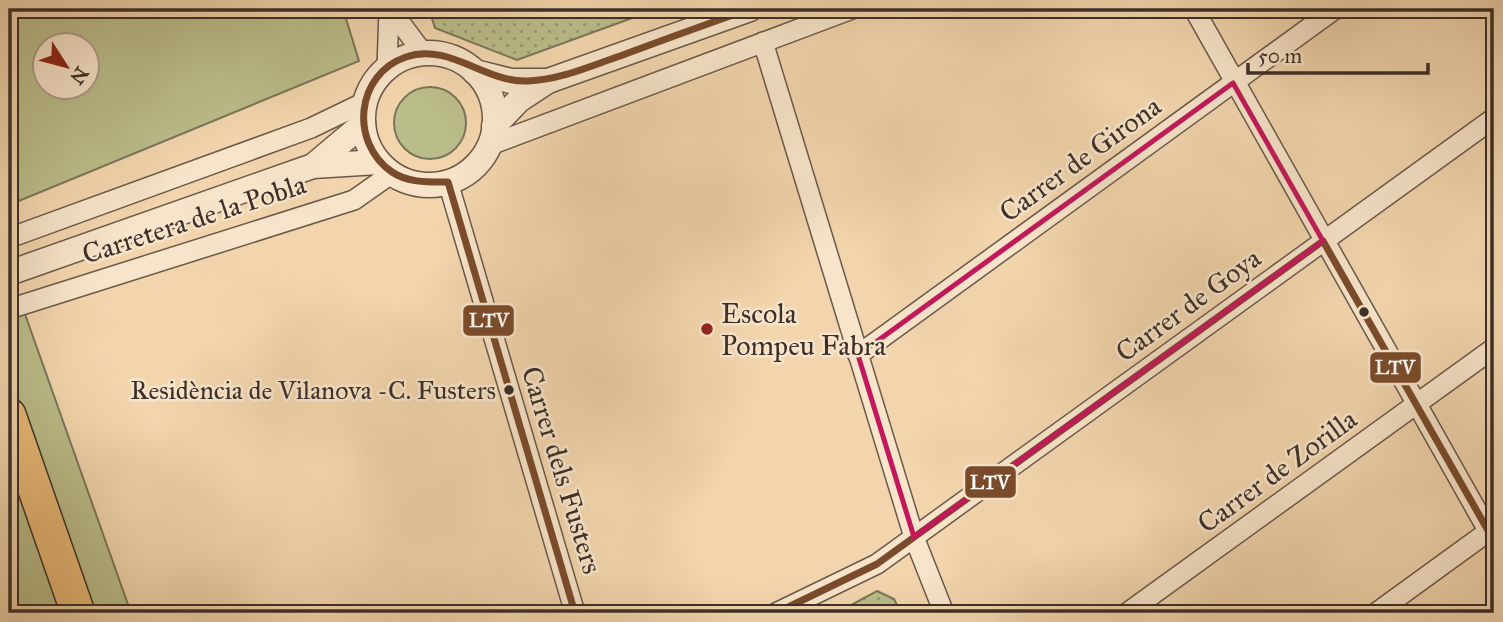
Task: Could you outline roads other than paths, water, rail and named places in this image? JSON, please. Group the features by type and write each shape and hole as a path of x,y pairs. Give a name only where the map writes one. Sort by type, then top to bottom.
{"highway":[{"path":"9,415 78,613"}],"street":[{"path":"390,9 423,53"},
{"path":"387,68 390,9"},
{"path":"492,135 494,106 487,88 475,72 460,60 442,54 423,53 403,58 387,68 373,83 364,113 367,144 385,168 409,183 429,185 448,182 465,174 479,161 492,135 519,100 548,81 750,9"},
{"path":"492,135 852,9"},
{"path":"1194,9 1233,83 1492,536 1376,613"},
{"name":"Carrer de Girona","path":"858,355 1335,9"},
{"path":"763,42 914,537 944,613"},
{"path":"475,72 511,81 548,81"},
{"name":"Carretera de la Pobla","path":"313,166 364,113"},
{"name":"Carretera de la Pobla","path":"9,238 311,128 364,113"},
{"name":"Carrer de Goya","path":"776,613 877,564 1494,118"},
{"name":"Carretera de la Pobla","path":"9,273 313,166 385,168"},
{"name":"Carretera de la Pobla","path":"11,309 354,200 385,168"},
{"name":"Carrer dels Fusters","path":"448,182 575,613"},
{"name":"Carrer de Zorilla","path":"1127,613 1494,348"}],"place":[{"name":"Escola Pompeu Fabra","path":"707,329"},
{"name":"Residència de Vilanova -C. Fusters","path":"509,390"}]}
